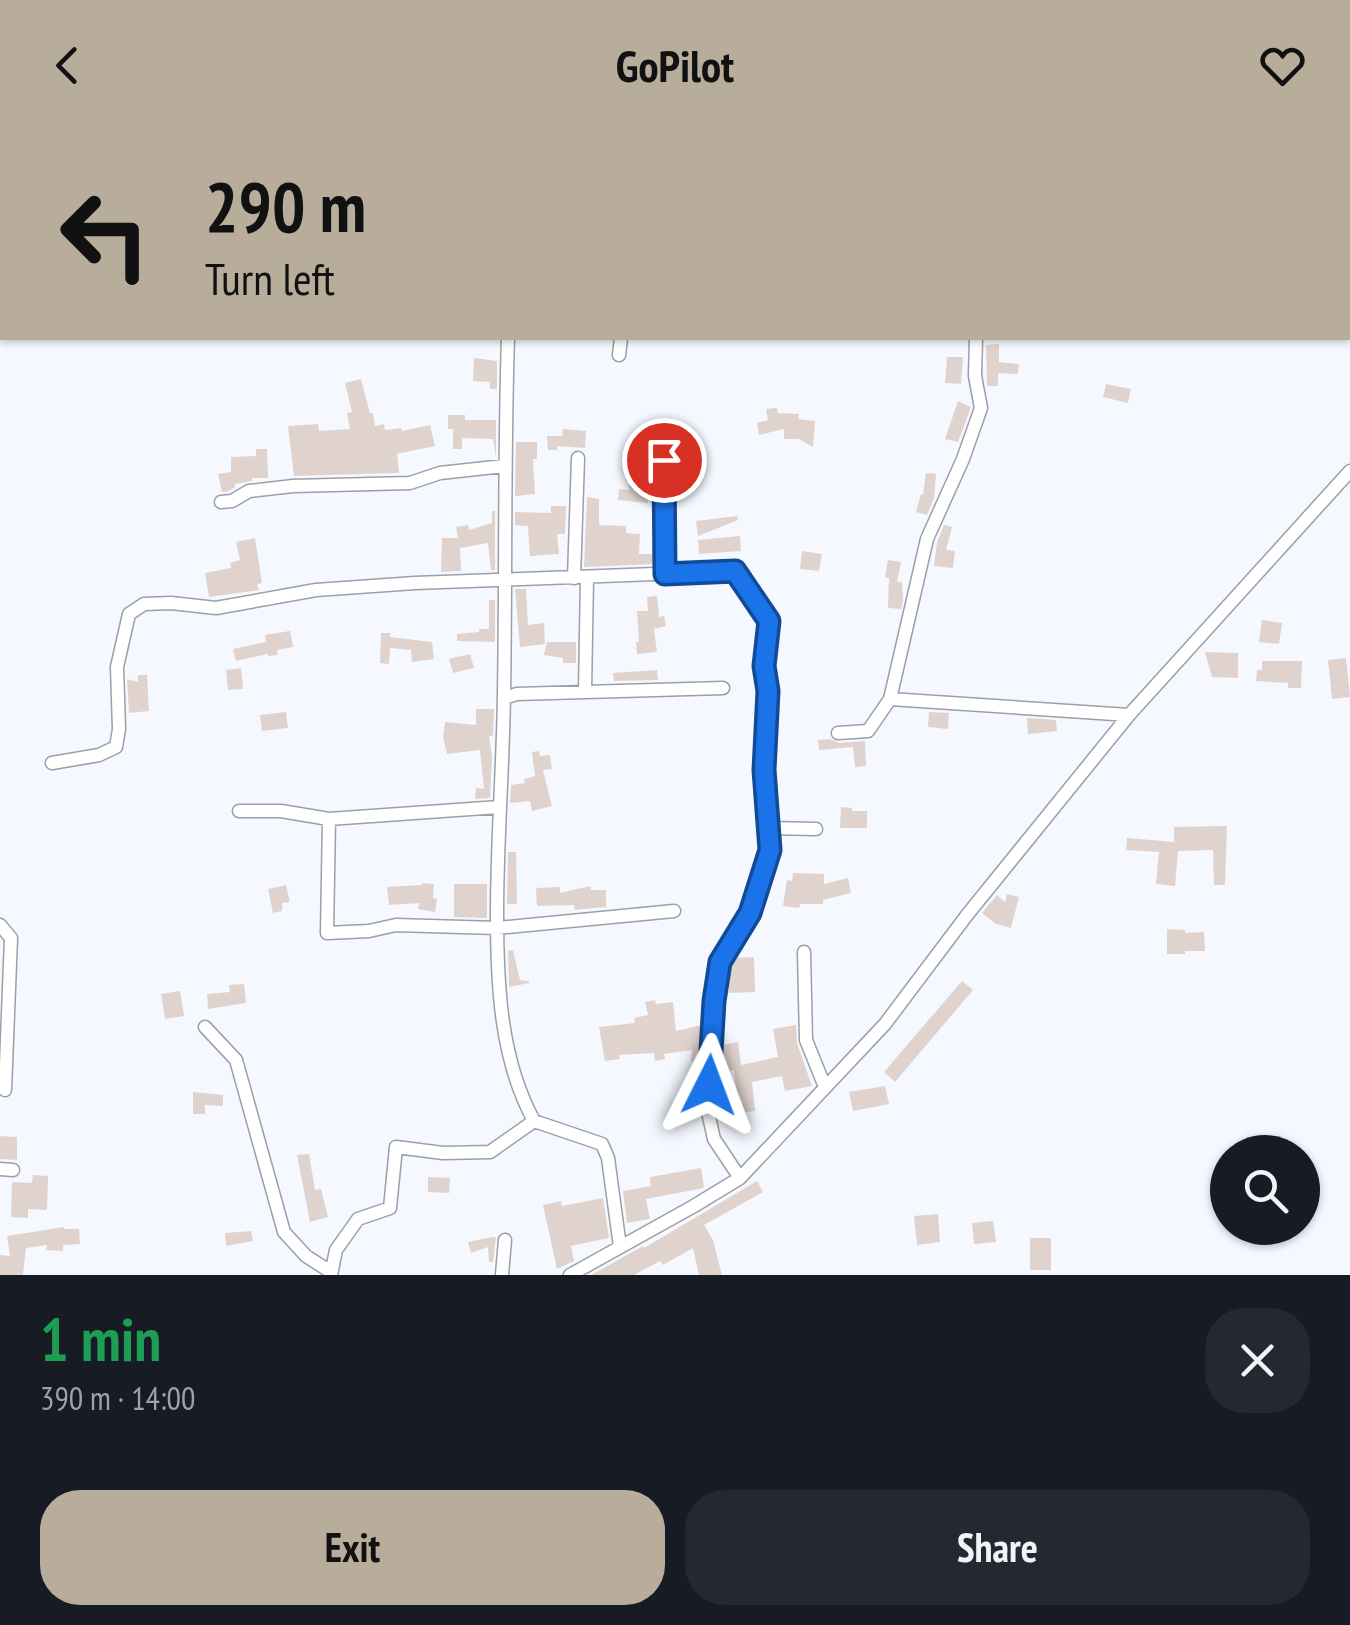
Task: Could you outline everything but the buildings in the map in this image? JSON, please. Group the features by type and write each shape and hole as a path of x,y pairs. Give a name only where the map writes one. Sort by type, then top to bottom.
{"street":[{"path":"508,340 497,980 508,1049 522,1100 534,1121 602,1144 608,1158 620,1247"},
{"path":"620,340 620,355"},
{"path":"838,733 868,731 890,699 927,538 981,408 974,376 976,340"},
{"path":"578,458 585,691"},
{"path":"664,460 665,574"},
{"path":"221,502 232,501 249,491 410,483 440,473 504,466"},
{"path":"570,1275 740,1178 885,1024 967,915 1129,715 1350,471"},
{"path":"52,764 98,755 116,747 117,667 128,614 144,604 216,608 316,590 735,571 769,621 764,666 768,691 764,770 770,850 750,913 720,962 708,1112 714,1139 740,1178"},
{"path":"504,698 518,694 723,688"},
{"path":"890,699 1129,715"},
{"path":"239,810 282,811 329,820 499,806"},
{"path":"329,820 327,933 369,931 396,924 497,928 674,910"},
{"path":"768,828 816,830"},
{"path":"0,925 11,938 5,1090"},
{"path":"804,952 806,1040 825,1088"},
{"path":"205,1027 236,1060 284,1232 306,1256 331,1274 336,1250 358,1219 390,1208 396,1146 442,1153 490,1152 534,1121"},
{"path":"502,1275 505,1240"}],"route":[{"path":"664,460 665,574 735,571 769,621 764,666 768,691 764,770 770,850 750,913 720,962 709,1085"}]}
